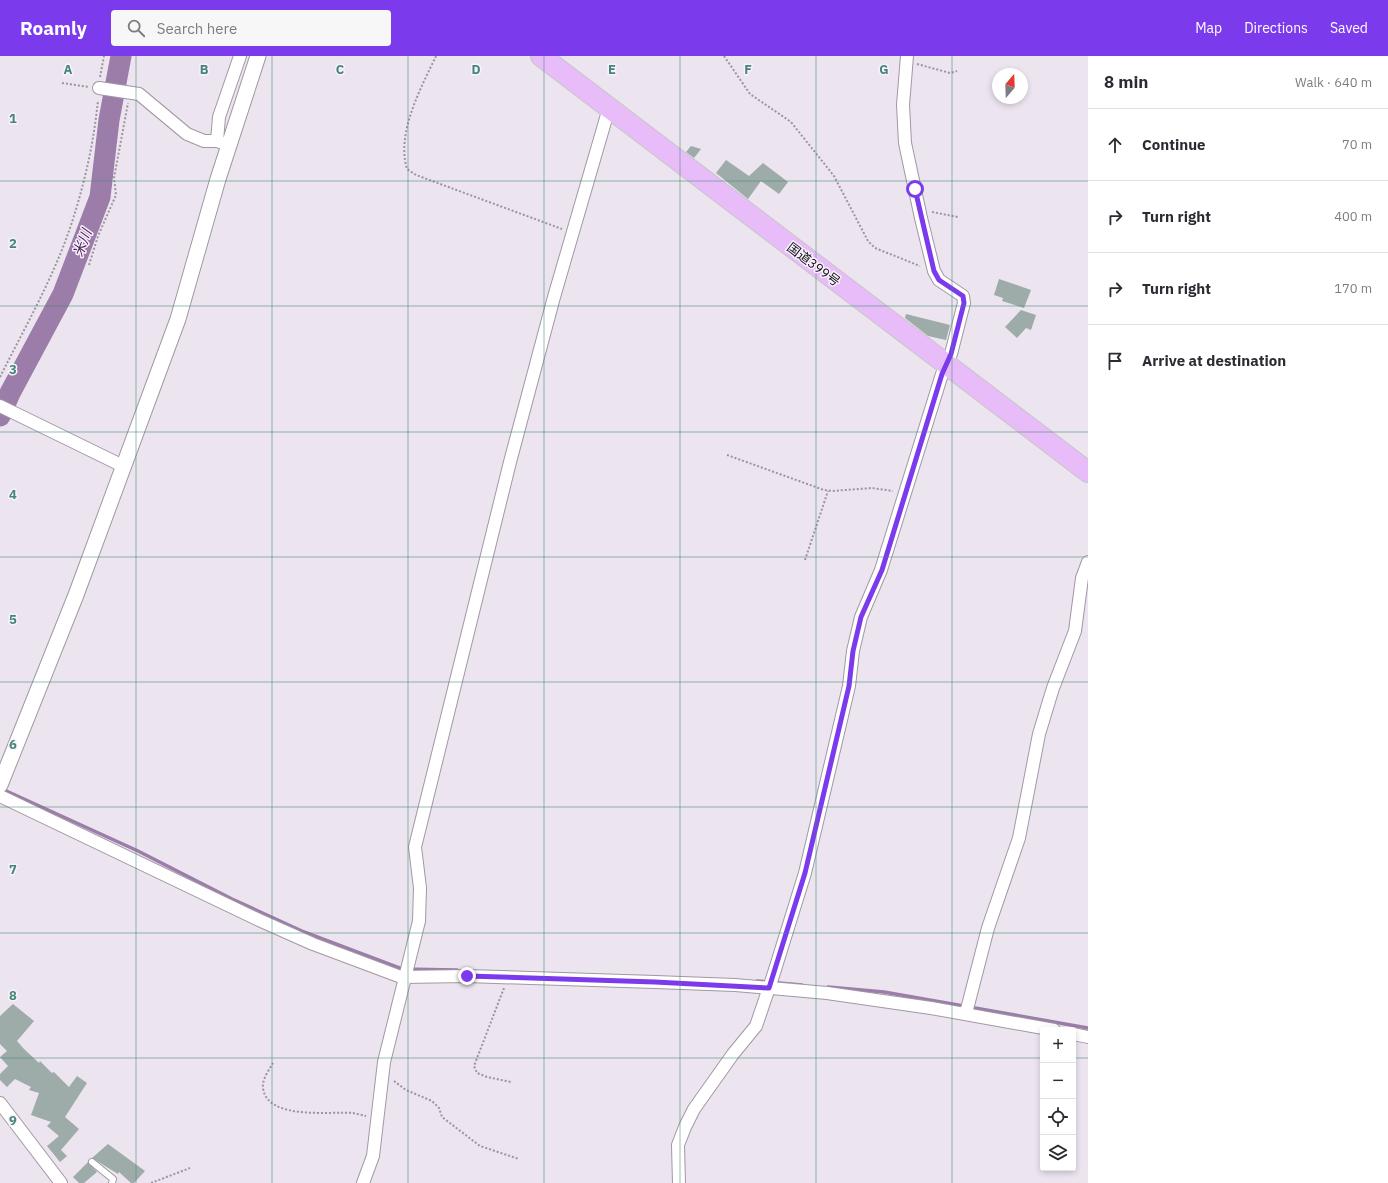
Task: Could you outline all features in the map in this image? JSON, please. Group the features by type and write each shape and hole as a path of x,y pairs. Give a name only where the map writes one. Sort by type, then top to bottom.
{"highway":[{"name":"国道399号","path":"541,56 1088,472"}],"street":[{"path":"223,143 218,117 240,56"},
{"path":"0,785 76,595 178,319 223,143 258,56"},
{"path":"679,1183 678,1145 694,1109 724,1066 756,1026 771,983 805,873 849,686 853,651 861,617 878,578 906,494 942,374 951,354 964,303 963,296 939,280 934,271 905,143 903,105 907,58"},
{"path":"111,89 144,97 187,134 204,141 223,143"},
{"path":"363,1183 373,1156 386,1054 419,920 420,888 415,847 510,462 572,233 609,108"},
{"path":"5,408 123,466"},
{"path":"967,1009 988,928 1019,838 1039,734 1053,688 1075,631 1082,578 1088,562"},
{"path":"0,796 313,944 401,977 407,972 501,977 771,983 827,992 967,1009 1042,1027"},
{"path":"1076,1035 1088,1037"},
{"path":"0,1103 61,1183"}],"lane":[{"path":"92,1162 113,1179 112,1183"}],"path":[{"path":"89,265 98,236 116,195 111,89 104,56"},
{"path":"436,56 413,109 404,139 403,154 406,169 416,175 572,233"},
{"path":"724,56 750,94 791,122 834,176 868,241 875,248 934,271"},
{"path":"907,58 943,71 957,71"},
{"path":"62,84 111,89"},
{"path":"0,377 48,281 72,223 88,167 95,129 111,89"},
{"path":"931,212 958,217"},
{"path":"727,455 828,490 872,488 906,494"},
{"path":"805,560 828,490"},
{"path":"501,977 504,988 474,1066 477,1073 487,1078 511,1082"},
{"path":"273,1062 264,1079 263,1088 266,1096 274,1103 300,1113 353,1113 377,1118"},
{"path":"383,1073 406,1090 432,1101 439,1108 442,1117 480,1146 519,1159"},
{"path":"151,1183 190,1168"}],"building":[{"path":"691,146 701,149 694,158 686,152"},
{"path":"726,160 749,176 763,163 788,182 779,194 761,181 748,199 716,173"},
{"path":"999,279 1031,290 1024,308 1002,301 1003,298 994,295"},
{"path":"1021,310 1036,315 1031,330 1026,328 1017,338 1005,327"},
{"path":"906,314 950,325 946,340 928,336 905,318"},
{"path":"13,1004 34,1021 17,1041 24,1049 39,1063 40,1061 52,1073 54,1072 69,1087 77,1076 87,1083 65,1117 79,1129 61,1150 67,1156 60,1162 47,1146 59,1136 47,1126 51,1122 31,1115 39,1093 29,1090 31,1087 15,1079 7,1087 0,1080 0,1074 8,1066 0,1057 7,1051 0,1044 0,1016"},
{"path":"108,1144 145,1171 134,1183 131,1183 119,1172 118,1174 92,1158"},
{"path":"88,1162 97,1172 84,1183 79,1183 73,1177"}],"waterway":[{"name":"米川","path":"0,416 10,393 63,294 100,197 109,120 121,56"},
{"path":"2,789 138,851 232,899 304,932 402,969 457,970"},
{"path":"757,981 802,985"},
{"path":"828,987 884,992 1088,1028"}],"route":[{"path":"467,976 735,985 769,988 805,873 849,686 853,651 861,617 882,570 942,374 951,354 964,303 963,296 939,280 934,271 915,189"}]}
